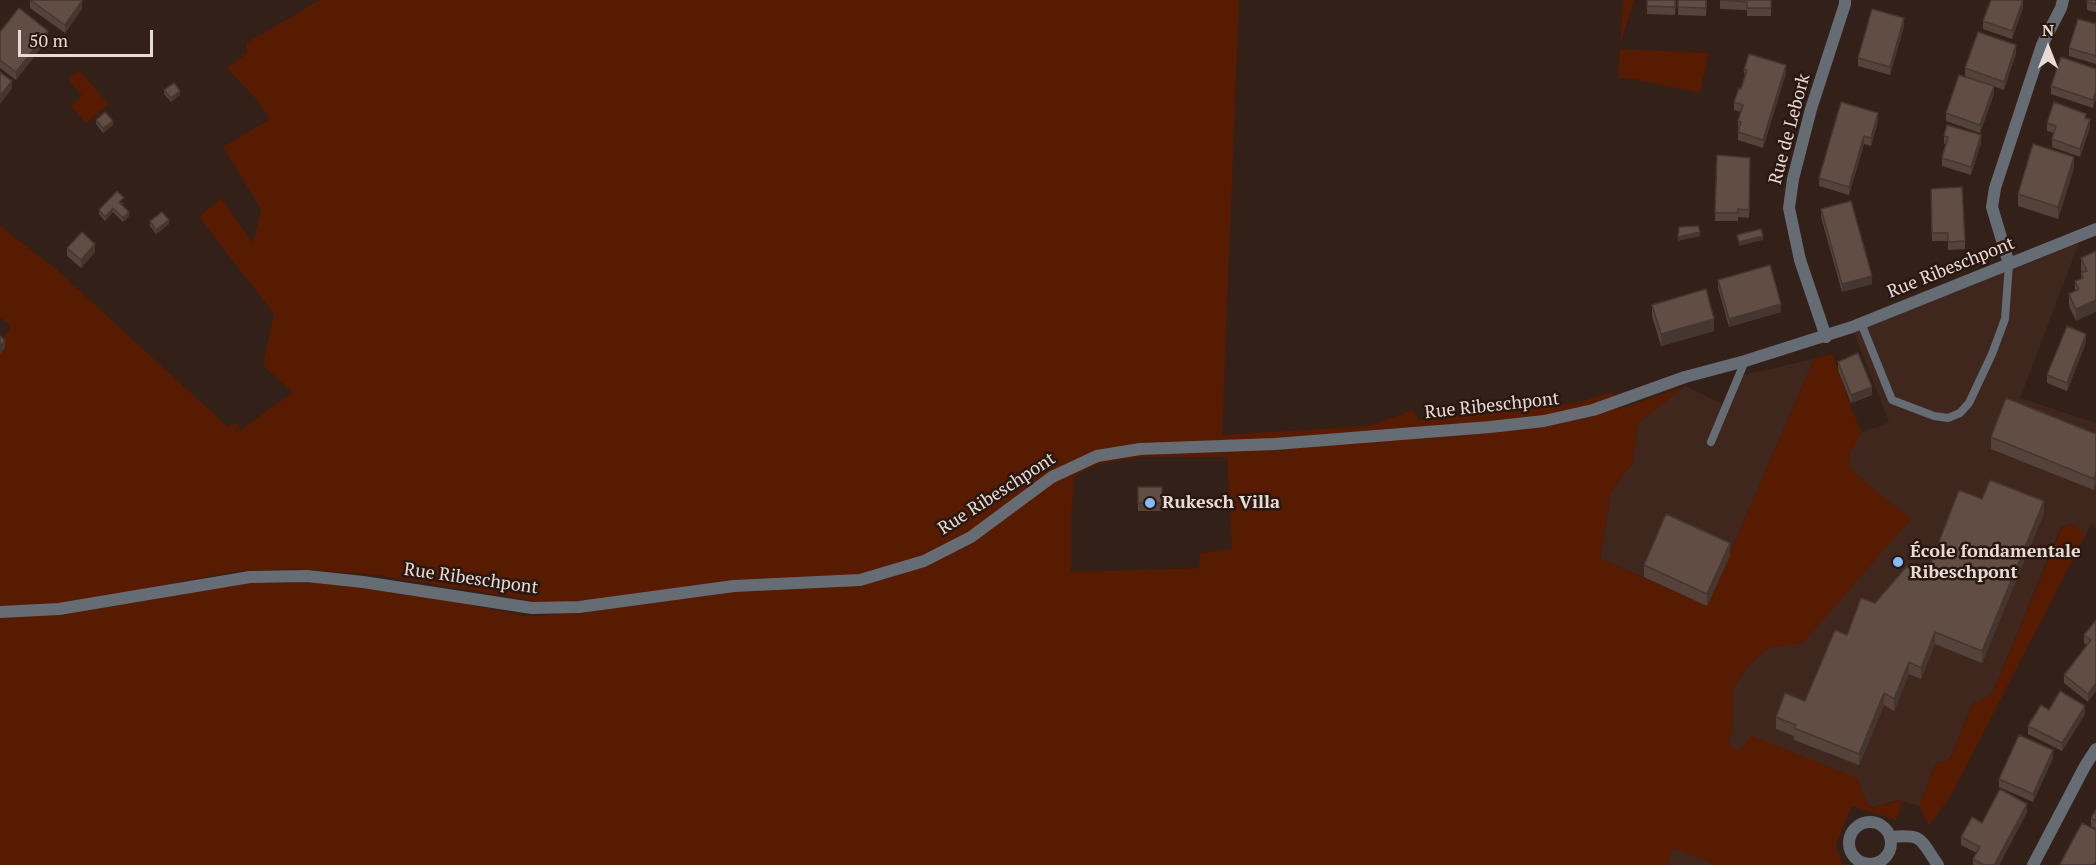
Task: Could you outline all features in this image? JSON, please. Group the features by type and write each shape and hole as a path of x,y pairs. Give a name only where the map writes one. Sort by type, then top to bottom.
{"street":[{"name":"Rue de Lebork","path":"1826,337 1800,260 1789,208 1793,179 1811,109 1845,0"},
{"path":"2009,264 1992,207 1995,188 2042,45 2063,0"},
{"name":"Rue Ribeschpont","path":"0,612 59,609 250,577 330,578 532,608 579,607 734,586 860,580 924,561 972,537 1052,477 1097,456 1140,449 1275,444 1544,421 1593,410 1685,377 1826,337 2096,229"},
{"path":"2033,865 2096,749"},
{"path":"1890,837 1915,836 1921,840 1938,865"}],"lane":[{"path":"1861,323 1892,400 1934,416 1948,418 1960,413 1970,403 1992,354 2005,320 2009,264"},
{"path":"1711,442 1745,361"}],"shaded area":[{"path":"320,0 1239,0 1222,435 1369,426 1413,410 1419,420 1576,403 1613,392 1619,409 1685,386 1638,423 1633,462 1611,492 1600,558 1707,606 1814,359 1832,354 1861,433 1850,453 1849,468 1912,518 1803,643 1769,648 1750,664 1733,688 1732,731 1728,742 1734,749 1740,749 1752,736 1857,778 1869,808 1903,800 1896,820 1852,806 1836,844 1842,864 1845,865 1715,865 1673,848 1668,865 0,865 0,354 5,348 0,342 11,327 0,317 0,226 56,269 228,427 235,423 239,425 236,433 292,393 263,365 274,314 199,217 221,198 253,243 261,209 223,147 270,119 256,99 227,68 247,53 246,43","holes":["1141,457 1227,457 1232,549 1200,553 1199,568 1071,572 1071,514 1075,475 1099,464","297,569 376,575 529,600 532,608 551,603 584,600 565,612 525,616 390,589 335,582 286,580 221,586 135,603 122,599 68,604 232,572"]},
{"path":"1623,0 1634,0 1620,45"},
{"path":"1620,49 1709,53 1700,93 1618,78"},
{"path":"79,70 109,104 86,123 71,106 82,96 68,79"},
{"name":"École fondamentale Ribeschpont","path":"2082,235 2020,398 2096,423 2096,528 2091,524 2085,536 2074,524 2061,527 1992,694 1972,704 1950,759 1935,764 1919,806 1899,800 1869,808 1857,779 1856,794 1827,865 1668,865 1672,848 1728,742 1732,731 1733,688 1750,664 1769,648 1849,468 1849,453 1861,433 1889,422 1852,327"},
{"path":"1814,359 1707,606 1600,558 1611,492 1633,462 1638,423 1685,386 1726,406 1739,376"},
{"path":"2074,524 2085,536 1950,797 1929,826 1919,806 1935,764 1950,759 1972,704 1992,694 2062,527"}],"building":[{"path":"30,0 81,0 82,1 65,25"},
{"path":"1647,0 1675,0 1675,7 1647,6"},
{"path":"1678,0 1706,0 1706,8 1678,7"},
{"path":"1720,0 1771,0 1771,8 1747,8 1747,2"},
{"path":"1991,0 2023,0 2012,31 1983,21"},
{"path":"2087,0 2096,0 2096,4 2087,2"},
{"path":"19,8 48,31 16,72 0,60 0,32"},
{"path":"1872,9 1904,18 1890,67 1858,58"},
{"path":"2078,19 2096,24 2096,56 2069,48"},
{"path":"1978,32 2016,45 2004,82 1965,68"},
{"path":"1749,54 1786,65 1763,140 1738,132 1741,122 1738,121 1743,105 1734,102 1747,70 1744,70"},
{"path":"2061,57 2096,69 2096,91 2093,100 2051,86"},
{"path":"0,72 12,81 0,96"},
{"path":"1959,75 1994,86 1980,125 1946,113"},
{"path":"174,83 180,91 171,98 164,90"},
{"path":"1841,102 1878,113 1871,138 1864,136 1849,187 1819,178"},
{"path":"2054,102 2086,114 2085,118 2090,119 2080,149 2052,139 2056,126 2047,123"},
{"path":"105,112 113,121 103,128 96,120"},
{"path":"1947,125 1981,135 1971,167 1942,158 1948,137 1944,136"},
{"path":"2033,144 2074,157 2058,207 2018,194"},
{"path":"1717,155 1750,158 1749,210 1738,209 1738,213 1715,213"},
{"path":"1962,187 1965,241 1948,242 1948,233 1932,233 1931,189"},
{"path":"117,191 124,198 119,202 129,212 123,218 113,208 105,217 99,210"},
{"path":"1851,201 1872,276 1842,284 1821,209"},
{"path":"162,212 169,220 156,230 150,221"},
{"path":"1698,226 1700,232 1678,237 1679,227"},
{"path":"1761,229 1763,236 1739,242 1737,235"},
{"path":"82,232 95,244 81,260 67,248"},
{"path":"2096,251 2096,300 2076,309 2069,294 2079,289 2075,281 2083,278 2081,273 2087,271 2081,258"},
{"path":"1770,265 1781,304 1729,319 1718,280"},
{"path":"1706,289 1714,319 1661,334 1652,305"},
{"path":"2067,326 2086,334 2067,383 2047,375"},
{"path":"0,336 5,340 0,346"},
{"path":"1858,353 1872,387 1851,395 1838,362"},
{"path":"2006,398 2096,434 2094,479 1991,437"},
{"path":"1990,480 2044,501 1982,651 1935,632 1921,668 1909,662 1894,699 1884,693 1859,754 1794,728 1796,725 1776,717 1785,693 1805,701 1835,630 1847,635 1861,598 1875,603 1908,565 1924,580 1959,490 1982,499"},
{"path":"1138,487 1162,487 1162,503 1138,503"},
{"path":"1666,514 1730,543 1707,594 1644,565"},
{"path":"2096,620 2096,683 2088,694 2064,675 2091,640 2084,635"},
{"path":"2060,691 2085,706 2062,743 2028,726 2041,705 2049,710"},
{"path":"2019,735 2053,750 2033,794 1999,779"},
{"path":"2000,789 2027,804 1994,865 1984,865 1973,859 1980,847 1961,837 1972,817 1982,823"},
{"path":"2096,810 2096,821 2091,818"},
{"path":"2082,823 2096,830 2096,862 2094,865 2060,864"}],"place":[{"name":"Rukesch Villa","path":"1150,503"},
{"name":"École fondamentale Ribeschpont","path":"1898,562"}]}
